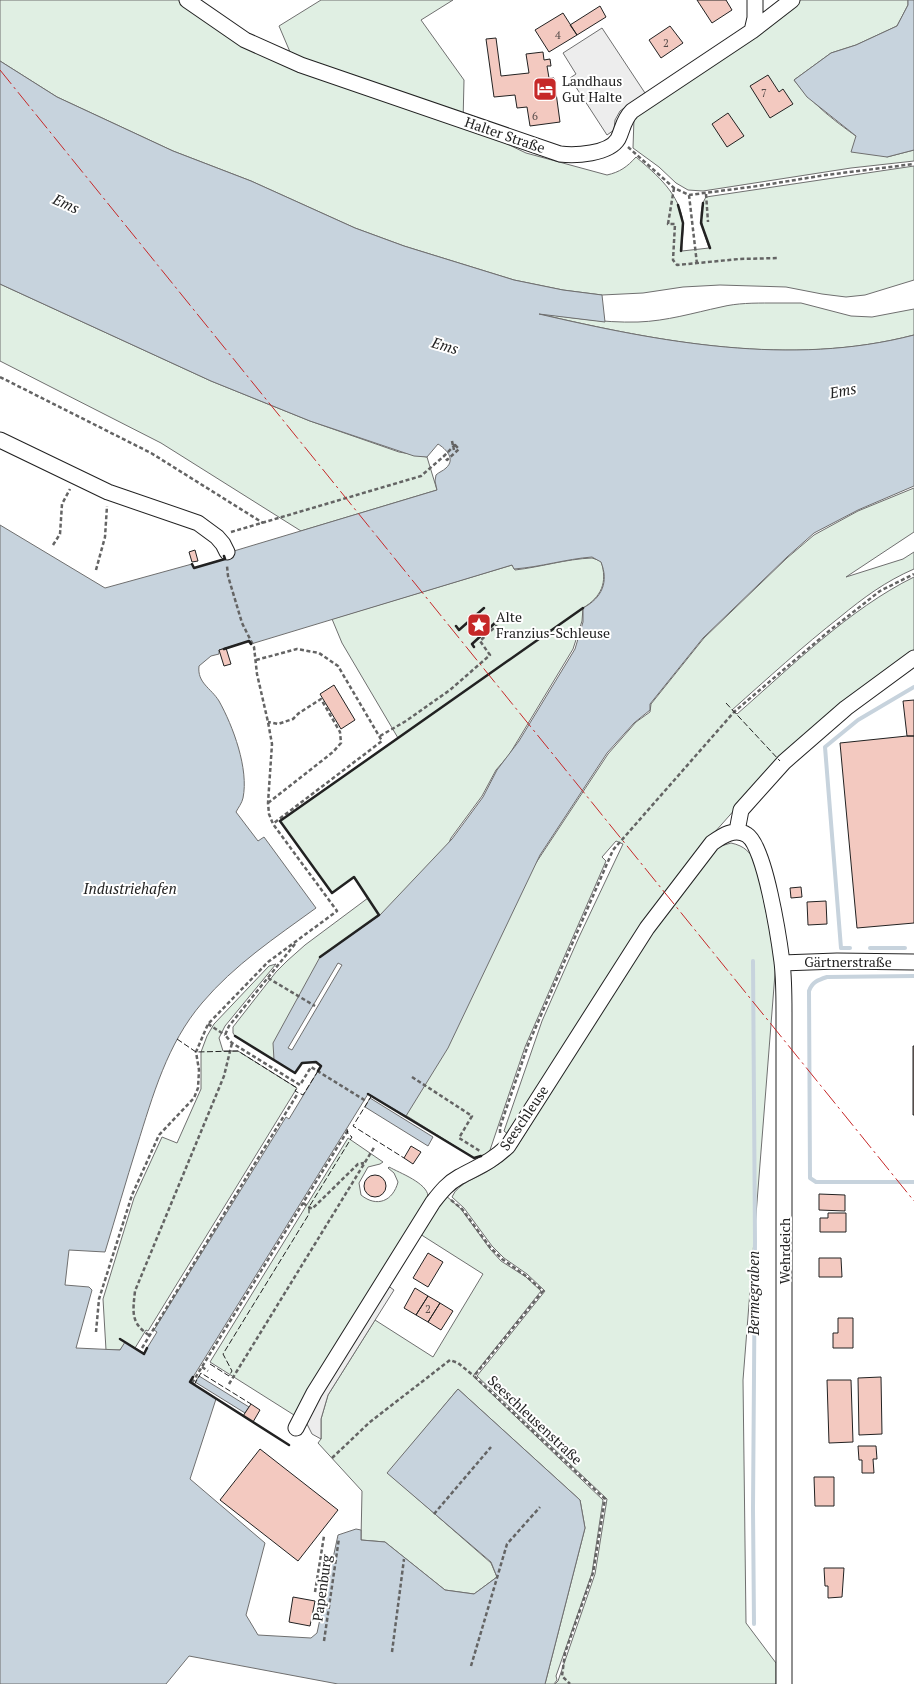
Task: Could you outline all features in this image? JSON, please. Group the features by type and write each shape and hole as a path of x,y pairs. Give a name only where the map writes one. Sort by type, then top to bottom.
{"street":[{"name":"Halter Straße","path":"187,0 245,40 301,65 560,154 573,155 604,150 614,144 618,138"},
{"path":"752,32 756,0"},
{"path":"618,138 624,121 632,112 752,32 792,0"},
{"path":"0,440 108,492 198,523 217,537 224,544 227,552"},
{"path":"737,832 742,810 784,762 846,708 914,658"},
{"name":"Seeschleuse","path":"296,1428 314,1393 433,1202 444,1189 458,1178 496,1157 508,1146 647,928 712,843 725,834 737,832"},
{"name":"Wehrdeich","path":"737,832 747,834 755,843 761,860 774,914 782,963 784,1012 784,1684"},
{"name":"Gärtnerstraße","path":"782,963 837,961 914,962"}],"path":[{"path":"618,138 674,188 689,196 826,175 914,164"},
{"path":"674,188 668,224 675,224 672,260 677,265 739,259 779,258"},
{"path":"706,194 708,222"},
{"path":"689,196 697,264"},
{"path":"0,377 151,453 264,523"},
{"path":"452,441 454,450"},
{"path":"217,537 421,476 456,445 459,449 447,460 444,456"},
{"path":"53,545 60,534 62,504 77,477"},
{"path":"96,570 104,537 108,492"},
{"path":"96,1332 99,1299 132,1195 159,1135 188,1104 198,1088 199,1070 196,1052 208,1024 264,966 337,911 273,824 269,814 272,744 257,674 254,647 242,624 228,576 227,552"},
{"path":"412,1077 472,1116 459,1138 496,1157 500,1127 528,1045 613,850 734,712 829,631 880,591 914,574"},
{"path":"379,736 406,721 450,690 490,655 480,641 496,626 505,635"},
{"path":"256,660 297,649 318,653 338,666 382,741 273,824"},
{"path":"268,722 278,724 293,719 299,712 320,699 340,732 341,743 333,752 268,803"},
{"path":"225,1035 229,1026 298,940"},
{"path":"268,978 315,1006"},
{"path":"208,1024 225,1035 232,1043 300,1084 311,1067 366,1101"},
{"path":"149,1335 136,1322 133,1310 135,1291 224,1076 232,1043"},
{"path":"142,1348 298,1092"},
{"path":"192,1383 348,1130"},
{"path":"229,1384 375,1146"},
{"path":"303,1203 312,1209 358,1164 365,1162"},
{"name":"Seeschleusenstraße","path":"444,1189 448,1197 462,1208 490,1247 502,1259 543,1291 474,1376 605,1499 593,1573 565,1653 562,1676 570,1684"},
{"path":"332,1458 370,1422 450,1360 458,1363 474,1376"},
{"path":"202,1367 208,1371"},
{"path":"434,1514 491,1447"},
{"path":"471,1666 507,1544 540,1507"},
{"path":"315,1592 324,1536"},
{"name":"Papenburg","path":"324,1641 339,1538"},
{"path":"392,1652 404,1559"}],"green space":[{"path":"0,0 181,0 296,66 279,26 321,0 453,0 421,20 464,80 463,123 526,153 607,175 623,169 636,157 659,178 677,203 683,223 682,251 709,248 701,216 706,197 914,166 914,280 865,295 846,297 786,287 720,285 602,295 563,290 514,280 404,246 355,228 251,181 173,151 57,97 0,61"},
{"path":"797,0 908,0 908,5 897,26 856,45 831,53 794,80 825,113 875,149 887,157 914,150 914,161 851,168 703,191 688,190 676,183 659,167 633,148 634,118"},
{"path":"0,284 211,381 310,421 399,452 427,457 437,490 301,531 161,443 0,361"},
{"path":"801,303 851,316 872,317 914,309 914,335 866,345 770,350 673,341 531,312 598,321 638,322 670,318 733,305"},
{"path":"914,488 914,532 846,577 903,559 914,552 914,569 884,584 857,603 732,710 737,714 844,622 890,590 914,577 914,655 745,798 706,842 509,1135 504,1131 542,1021 623,844 616,841 602,857 606,861 525,1047 489,1153 474,1158 399,1111 413,1088 475,955 608,754 636,722 650,712 651,704 704,638 787,558 814,535 858,511"},
{"path":"592,558 601,561 604,576 603,583 594,599 583,608 582,621 573,649 509,755 496,770 482,796 451,838 438,868 323,975 274,1060 235,1036 233,1027 276,972 305,945 368,898 354,877 332,893 280,821 398,738 342,643 332,619 512,565 515,570"},
{"path":"731,843 747,850 757,865 776,961 743,1380 746,1623 776,1663 776,1684 555,1684 558,1681 595,1574 607,1499 477,1376 545,1291 492,1246 464,1208 452,1197 464,1184 495,1167 516,1148 652,932 711,852"},
{"path":"276,964 225,1026 219,1038 223,1051 238,1051 297,1088 148,1331 146,1330 135,1348 126,1343 120,1350 106,1350 103,1299 134,1198 162,1137 177,1143 201,1089 201,1052 214,1024 269,966"},
{"path":"348,1138 383,1162 368,1167 359,1183 361,1195 378,1202 392,1194 398,1182 389,1167 418,1183 423,1187 428,1196 294,1415 210,1362"},
{"path":"444,1194 461,1209 501,1261 526,1277 541,1291 473,1376 603,1500 592,1573 556,1676 557,1680 554,1684 545,1684 585,1528 580,1500 458,1389 388,1473 491,1563 497,1577 474,1594 445,1590 385,1542 361,1540 362,1491 318,1443 321,1439 321,1419 328,1395 375,1320 433,1357 483,1274 420,1234"}],"shaded area":[{"path":"602,28 645,93 620,111 615,120 614,130 607,135 570,78 576,74 563,53"},
{"path":"387,1285 394,1290 328,1395 321,1419 321,1439 312,1434 307,1424 315,1402"}],"water":[{"path":"908,0 914,0 914,150 887,157 851,152 856,136 807,97 794,80 831,53 856,45 897,26 908,5"},
{"path":"0,61 57,97 173,151 251,181 355,228 404,246 514,280 563,290 602,295 605,322 539,314 631,334 726,347 773,350 821,349 868,344 914,335 914,486 858,510 814,533 703,638 650,704 650,710 634,723 607,753 540,855 448,1048 406,1116 368,1094 190,1382 216,1399 190,1479 265,1543 246,1615 258,1635 311,1638 317,1633 338,1535 356,1529 361,1530 361,1540 385,1542 445,1590 474,1594 497,1577 491,1562 387,1473 458,1389 580,1500 585,1528 545,1684 338,1684 189,1656 166,1684 0,1684 0,525 105,588 192,564 194,568 224,559 224,554 437,490 436,475 449,465 450,458 447,451 438,444 427,457 414,456 310,421 211,381 0,284","holes":["592,557 601,562 604,583 595,599 583,608 583,622 575,649 519,741 497,770 483,797 452,839 380,915 320,957 273,1043 274,1060 295,1073 302,1063 316,1062 321,1066 289,1119 286,1117 154,1330 157,1332 144,1353 125,1342 120,1350 76,1348 92,1290 89,1287 65,1285 69,1250 105,1252 155,1089 179,1035 202,1003 228,976 256,952 316,908 264,837 258,841 236,812 242,800 244,787 242,761 230,723 216,696 202,681 199,666 211,656 219,654 219,650 249,641 251,644 512,565 514,569"]},
{"path":"370,1098 433,1137 428,1146 365,1107"},
{"path":"199,1376 249,1407 245,1413 195,1382"}],"pier":[{"path":"338,963 342,965 292,1050 288,1048"}],"building":[{"path":"697,0 726,0 732,10 712,23"},
{"path":"600,6 606,17 577,35 570,25"},
{"path":"563,13 577,35 549,52 535,30"},
{"path":"670,26 683,43 661,58 649,40"},
{"path":"496,38 501,76 529,73 526,54 543,52 544,60 550,59 551,66 547,66 549,78 554,78 560,122 530,126 527,107 517,108 515,95 494,97 486,39"},
{"path":"768,75 779,92 783,89 793,104 770,118 750,86"},
{"path":"728,113 744,136 727,147 712,124"},
{"path":"195,550 198,561 192,562 189,552"},
{"path":"226,648 231,664 224,666 219,650"},
{"path":"334,685 355,720 341,729 320,694"},
{"path":"914,700 914,736 907,736 903,701"},
{"path":"914,736 914,923 857,928 840,743"},
{"path":"801,887 802,897 791,898 790,888"},
{"path":"826,901 827,924 808,925 807,902"},
{"path":"914,1046 914,1115 913,1115"},
{"path":"411,1146 421,1152 413,1164 404,1158"},
{"path":"375,1175 383,1178 386,1186 383,1194 375,1197 367,1194 364,1186 367,1178"},
{"path":"819,1194 845,1195 845,1211 819,1210"},
{"path":"828,1213 846,1213 846,1232 820,1232 820,1218 828,1218"},
{"path":"428,1253 443,1262 428,1287 413,1278"},
{"path":"819,1258 841,1258 842,1277 819,1277"},
{"path":"415,1288 428,1296 416,1315 404,1308"},
{"path":"428,1296 440,1303 428,1322 416,1315"},
{"path":"440,1303 453,1311 441,1330 428,1322"},
{"path":"838,1318 853,1318 853,1348 833,1348 833,1333 838,1333"},
{"path":"881,1377 882,1434 859,1435 858,1378"},
{"path":"827,1380 851,1380 853,1442 829,1443"},
{"path":"251,1404 260,1410 253,1422 243,1416"},
{"path":"858,1446 876,1446 877,1459 873,1459 874,1473 862,1473 862,1460 859,1460"},
{"path":"260,1449 338,1510 298,1561 220,1500"},
{"path":"814,1477 834,1477 834,1506 815,1506"},
{"path":"824,1568 844,1568 842,1597 828,1598 828,1586 825,1586"},
{"path":"293,1597 315,1601 310,1626 289,1622"}],"waterway":[{"path":"850,948 841,948 825,747 858,720 914,687"},
{"path":"870,948 905,948"},
{"name":"Bermegraben","path":"753,961 755,1241 754,1624"},
{"path":"914,976 827,977 812,985 809,991 810,1178 816,1182 914,1182"}],"fence":[{"path":"726,703 780,761"},
{"path":"177,1039 196,1052 238,1051 297,1088 295,1091 303,1095 318,1071"},
{"path":"372,1095 353,1126 404,1158"},
{"path":"210,1364 229,1376 232,1371 223,1354 309,1214 309,1207 352,1137 348,1134 347,1129"},
{"path":"194,1385 201,1373 251,1404"}],"wall":[{"path":"703,203 701,223 710,248"},
{"path":"678,205 683,223 681,251"},
{"path":"192,564 194,568 225,559 224,556"},
{"path":"456,626 459,630 484,608"},
{"path":"320,957 379,915 354,877 332,893 280,821 583,608"},
{"path":"474,647 472,644 496,622"},
{"path":"224,649 249,641 251,644"},
{"path":"235,1036 295,1073 302,1063 316,1062 321,1066 318,1071"},
{"path":"368,1094 474,1158 481,1156"},
{"path":"120,1339 144,1354 147,1348"},
{"path":"193,1377 190,1382 289,1445"}],"power":[{"path":"0,70 914,1201"}],"place":[{"name":"Landhaus Gut Halte","path":"545,89"},
{"name":"Alte Franzius-Schleuse","path":"479,625"}],"water label":[{"name":"Ems","path":"66,204"},
{"name":"Ems","path":"445,346"},
{"name":"Ems","path":"843,391"},
{"name":"Industriehafen","path":"130,889"}]}
